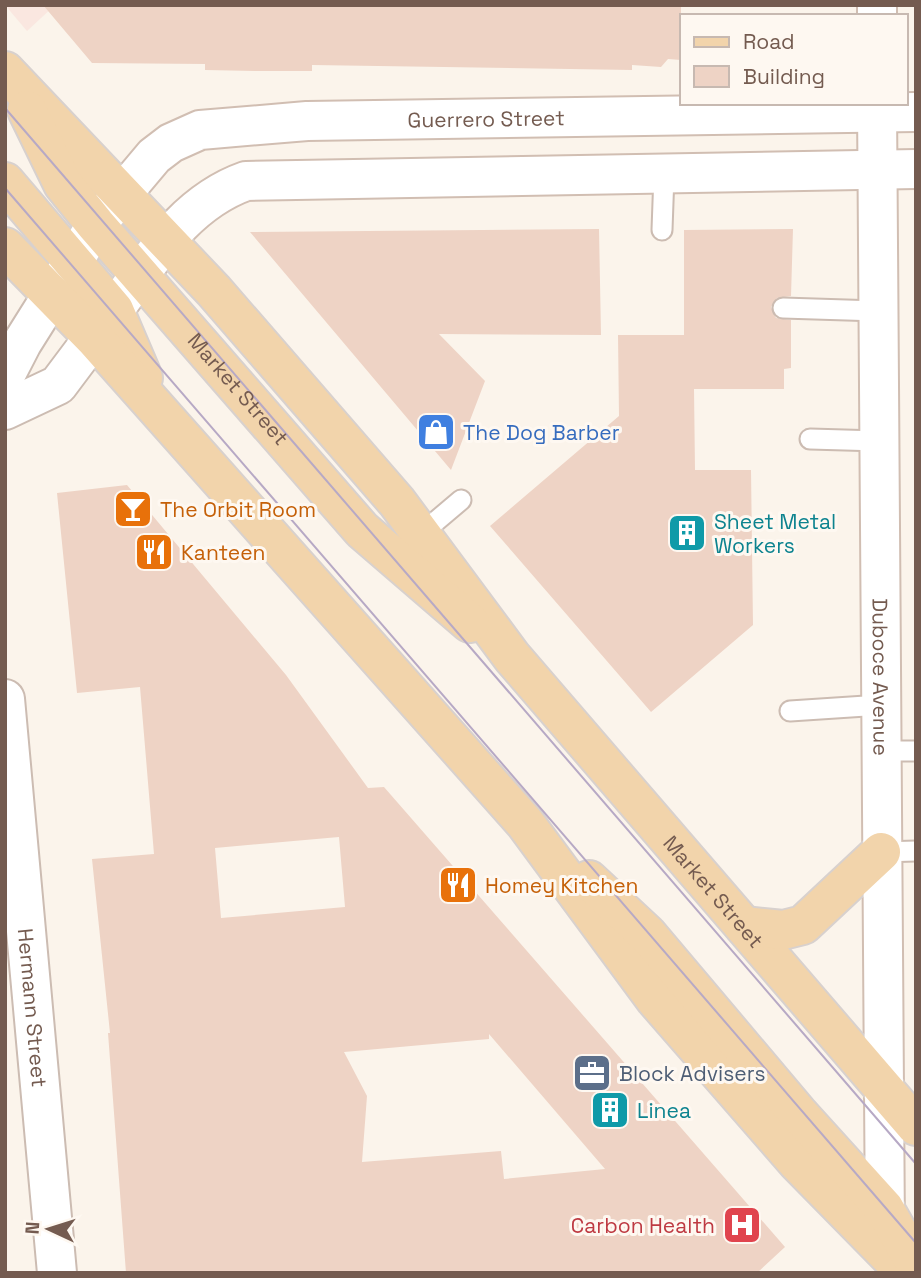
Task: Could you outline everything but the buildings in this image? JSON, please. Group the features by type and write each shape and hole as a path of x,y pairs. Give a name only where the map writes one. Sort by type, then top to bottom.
{"main road":[{"name":"Market Street","path":"9,76 222,301 422,533 512,657 916,1126"},
{"name":"Market Street","path":"9,76 63,184 140,276 362,530 512,657"},
{"name":"Guerrero Street","path":"5,376 96,225 120,193 154,156 171,143 200,130 307,121 877,108 916,112"},
{"name":"Duboce Avenue","path":"877,108 881,705 898,751 899,852 883,1087 884,1208 898,1265"},
{"path":"5,410 58,385 165,240 198,205 222,189 246,181 916,169"},
{"path":"5,182 74,261 104,324 153,403 525,822 655,999 797,1162 898,1265"},
{"path":"5,247 53,296 104,324"},
{"name":"Hermann Street","path":"5,699 19,998 57,1273"},
{"path":"525,822 647,933 798,1113 884,1208"},
{"path":"744,926 783,930 803,925 899,852"}],"lane":[{"path":"662,230 664,174"},
{"path":"783,308 878,311"},
{"path":"810,439 879,441"},
{"path":"422,533 461,500"},
{"path":"790,711 881,705"}],"shaded area":[{"path":"5,5 55,5 27,31"}],"tram line":[{"path":"5,108 916,1164"},
{"path":"5,188 916,1243"}],"place":[{"name":"The Dog Barber","path":"436,432"},
{"name":"The Orbit Room","path":"133,509"},
{"name":"Sheet Metal Workers","path":"687,533"},
{"name":"Kanteen","path":"154,552"},
{"name":"Homey Kitchen","path":"458,885"},
{"name":"Block Advisers","path":"592,1073"},
{"name":"Linea","path":"610,1110"},
{"name":"Carbon Health","path":"742,1225"}]}
